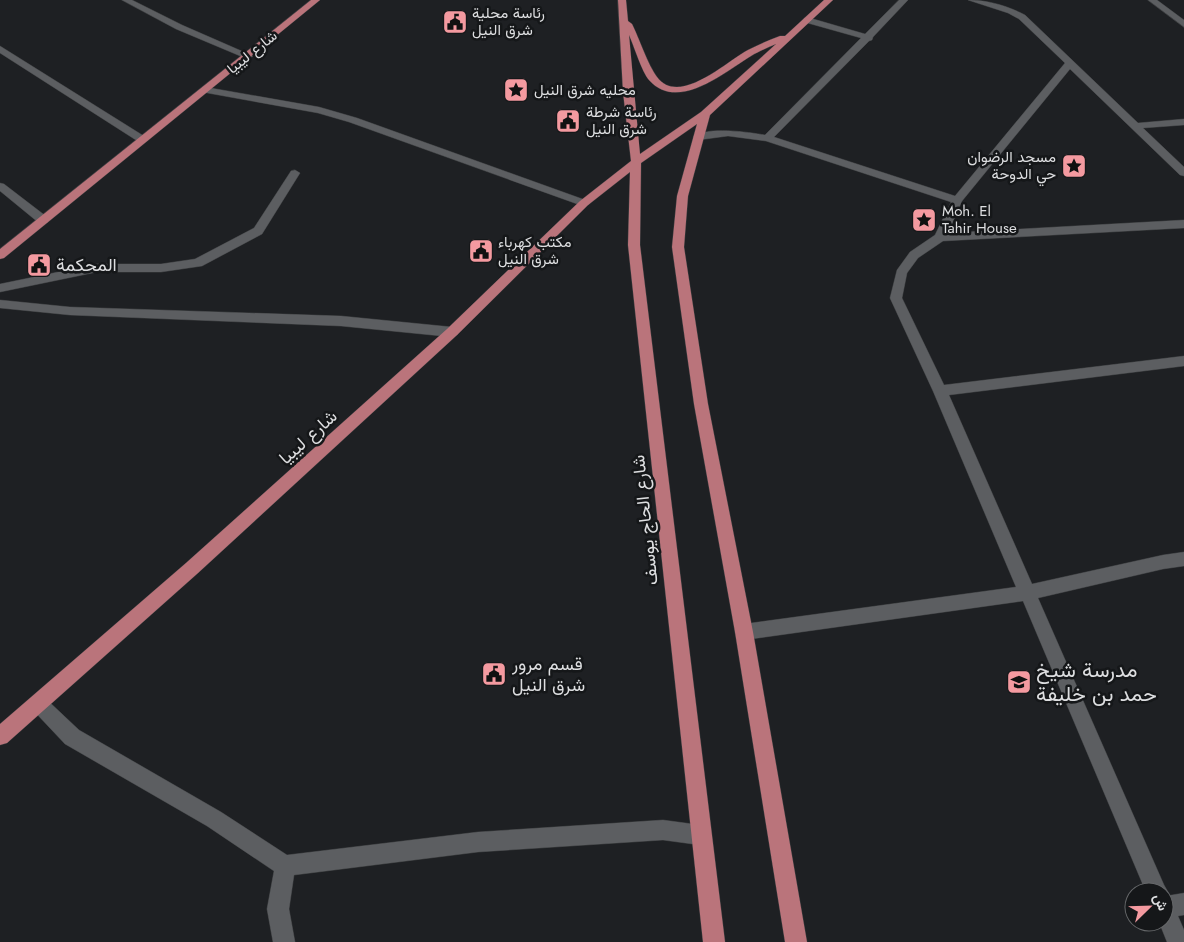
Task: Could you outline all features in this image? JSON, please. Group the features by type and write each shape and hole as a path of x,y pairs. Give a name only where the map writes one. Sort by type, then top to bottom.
{"main road":[{"name":"شارع ليبيا","path":"0,255 316,0"},
{"path":"622,0 624,15 653,79 659,85 670,89 684,90 697,86 751,52 796,32"},
{"name":"شارع ليبيا","path":"0,736 192,568 452,332 584,203 636,162 705,114 829,0"},
{"name":"شارع الحاج يوسف","path":"624,15 628,92 636,162 634,245 700,835 714,942"},
{"path":"705,114 683,188 677,223 678,247 701,404 744,632 796,942"}],"street":[{"path":"126,0 179,27 248,56"},
{"path":"767,138 869,38 904,0"},
{"path":"972,0 1011,11 1022,17 1184,173"},
{"path":"1152,0 1184,24"},
{"path":"807,20 869,38"},
{"path":"0,49 142,140"},
{"path":"1070,63 957,200 940,237 914,255 901,273 896,298 940,391 1153,882"},
{"path":"205,90 319,110 353,120 584,203"},
{"path":"1134,126 1184,122"},
{"path":"698,137 728,133 767,138 957,200"},
{"path":"0,288 20,282 97,268 161,268 198,263 258,232 296,173"},
{"path":"0,186 43,220"},
{"path":"940,237 1184,224"},
{"path":"0,304 70,310 341,321 452,332"},
{"path":"940,391 1184,361"},
{"path":"744,632 1028,592 1184,559"},
{"path":"38,703 72,737 214,819 285,866 478,842 663,830 700,835"},
{"path":"284,942 278,909 285,866"}],"place":[{"name":"رئاسة محلية شرق النيل","path":"455,22"},
{"name":"محليه شرق النيل","path":"516,90"},
{"name":"رئاسة شرطة شرق النيل","path":"568,121"},
{"name":"مسجد الرضوان حي الدوحة","path":"1074,166"},
{"name":"Moh. El Tahir House","path":"924,220"},
{"name":"مكتب كهرباء شرق النيل","path":"481,251"},
{"name":"المحكمة","path":"39,265"},
{"name":"قسم مرور شرق النيل","path":"494,674"},
{"name":"مدرسة شيخ حمد بن خليفة","path":"1019,682"}]}
